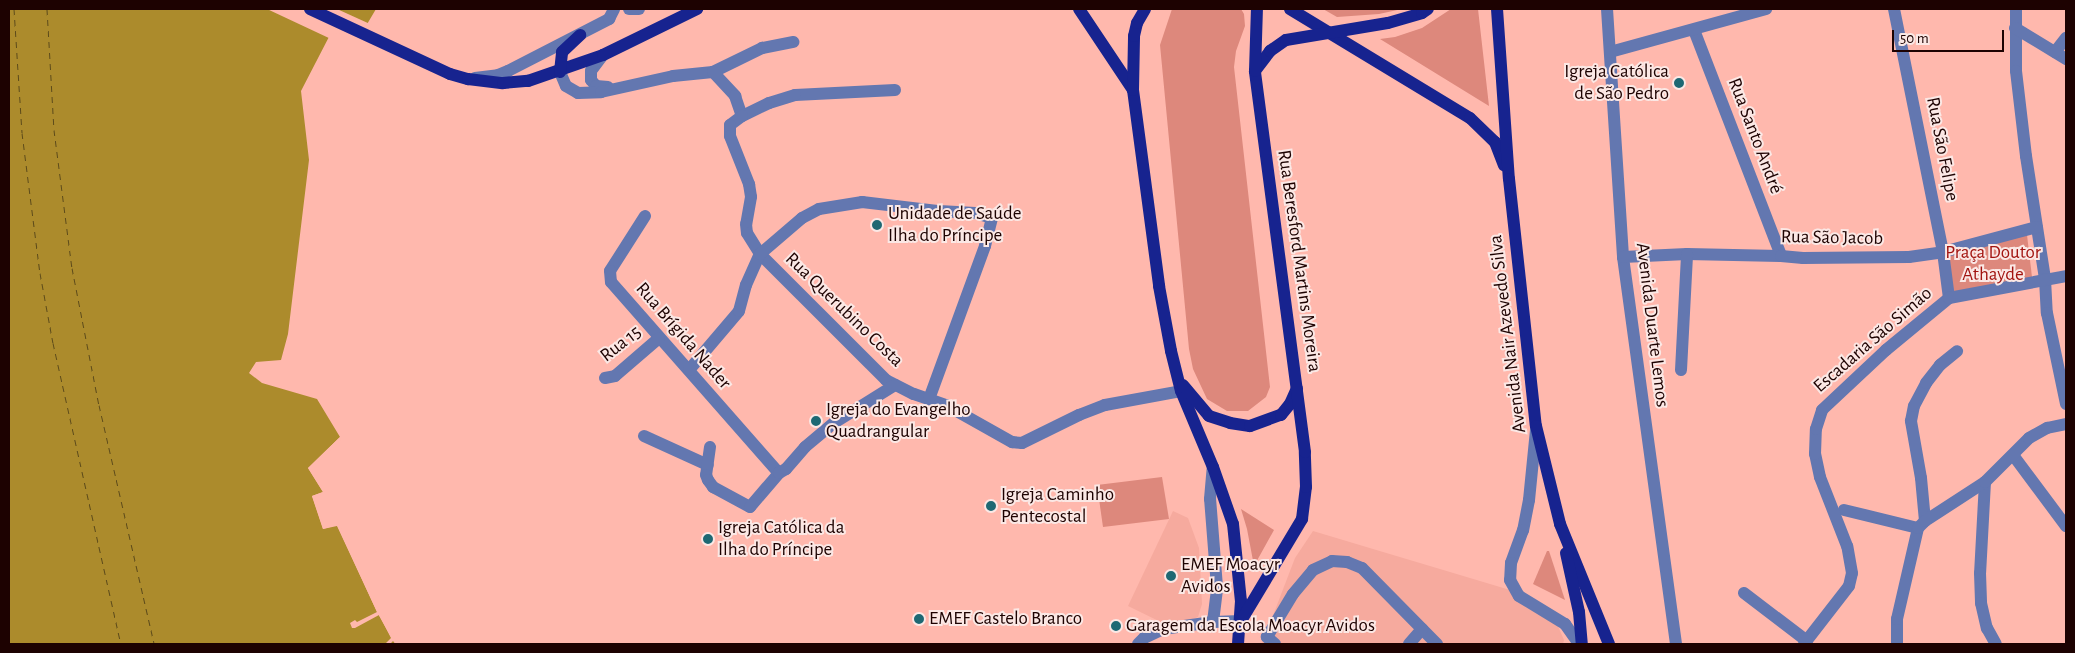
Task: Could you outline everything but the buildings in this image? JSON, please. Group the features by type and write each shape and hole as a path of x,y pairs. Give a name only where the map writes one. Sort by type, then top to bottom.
{"main road":[{"path":"310,9 450,74 468,79 503,83 528,81 560,72 603,55 698,9"},
{"path":"1079,9 1133,90"},
{"name":"Rua Beresford Martins Moreira","path":"1241,621 1302,519 1306,487 1297,388 1255,70 1257,9"},
{"path":"1290,9 1470,118 1495,142 1509,176"},
{"path":"1255,70 1270,51 1286,40 1388,23 1422,13 1428,9"},
{"name":"Avenida Nair Azevedo Silva","path":"1497,9 1509,176 1525,342 1536,426 1560,524 1609,644"},
{"path":"1144,11 1137,23 1134,36 1133,90 1159,286 1179,385 1214,467 1233,524 1240,581 1241,621 1238,644"},
{"path":"560,72 562,52 580,34"},
{"path":"1179,385 1209,416 1230,423 1250,426 1281,415 1290,404 1297,388"},
{"path":"1560,524 1578,612 1581,644"}],"street":[{"path":"468,79 498,75 508,71 609,19 614,9"},
{"path":"629,9 639,9"},
{"name":"Avenida Duarte Lemos","path":"1607,9 1623,258 1676,644"},
{"path":"1610,52 1694,30 1729,14 1761,9"},
{"name":"Rua São Felipe","path":"1894,9 1943,252 1949,298"},
{"path":"2016,9 2016,71 2048,313 2066,404"},
{"path":"2015,28 2066,59"},
{"name":"Rua Santo André","path":"1694,30 1780,256"},
{"path":"2055,52 2066,38"},
{"path":"560,72 566,86 578,93 601,92 673,76 713,72 762,48 793,42"},
{"path":"603,55 592,71 591,80 596,86 623,87"},
{"path":"713,72 736,96 742,116 769,103 795,95 895,90"},
{"name":"Rua Querubino Costa","path":"742,116 730,125 730,136 749,184 751,196 746,224 747,233 760,254 886,380 946,405 1012,442 1022,443 1105,405 1179,385"},
{"path":"689,370 739,311 746,285 760,254 802,218 819,209 862,202 975,213 992,218 985,246 929,399"},
{"name":"Rua Brígida Nader","path":"645,216 610,271 609,276 614,286 689,370 743,435 779,473"},
{"name":"Rua São Jacob","path":"1623,258 1688,254 1804,258 1909,257 1943,252 2037,227"},
{"path":"1681,370 1688,254"},
{"path":"1949,298 2066,276"},
{"name":"Escadaria São Simão","path":"1806,643 1849,586 1852,573 1846,546 1830,506 1815,454 1816,429 1822,410 1873,362 1949,298"},
{"name":"Rua 15","path":"605,378 615,376 659,338"},
{"path":"1897,644 1900,602 1921,525 1921,478 1911,421 1914,406 1926,383 1940,365 1957,351"},
{"path":"710,447 706,475 713,487 750,507 779,473 834,423 895,385"},
{"path":"1844,510 1921,525 1985,482 2029,438 2047,428 2066,424"},
{"path":"1536,426 1529,500 1510,574 1513,586 1519,596 1565,624 1581,644"},
{"path":"644,436 708,465"},
{"path":"2013,455 2066,526"},
{"path":"1213,622 1217,587 1210,500 1214,467"},
{"path":"1985,482 1980,573 1981,602 1987,628 1996,644"},
{"path":"1271,641 1293,594 1313,570 1332,561 1346,562 1362,568 1437,644"},
{"path":"1744,592 1806,643"},
{"path":"1138,644 1144,638 1163,629 1213,622 1241,621"},
{"path":"1409,644 1422,629"}],"shaded area":[{"path":"9,9 376,9 363,31 332,31 301,91 309,160 288,334 281,360 256,362 249,373 262,383 317,399 340,437 308,468 323,492 312,496 323,529 337,525 377,612 395,644 9,644"},
{"name":"EMEF Moacyr Avidos","path":"1173,511 1188,518 1199,548 1202,604 1198,617 1171,627 1128,606"},
{"path":"1313,531 1510,590 1553,615 1564,640 1563,644 1262,644 1295,558"}],"green space":[{"path":"1172,9 1241,9 1244,14 1245,26 1236,51 1234,67 1270,387 1266,397 1248,411 1227,411 1207,399 1193,369 1189,349 1160,45"},
{"path":"1323,9 1402,9 1379,14 1337,17"},
{"path":"1451,9 1478,9 1489,106 1380,39 1395,37 1422,28"},
{"name":"Praça Doutor Athayde","path":"2027,235 2032,277 1951,294 1947,253"},
{"path":"1162,477 1169,519 1103,527 1097,485"},
{"path":"1241,509 1274,530 1254,566 1247,529"},
{"path":"1547,551 1549,551 1565,600 1533,584"}],"pier":[{"path":"267,9 337,9 370,24 364,33 334,34 331,39"},
{"path":"340,437 341,440 311,469 325,492 315,498 324,526 339,524 379,611 398,644 393,641 390,644 385,644 391,638 379,615 352,628 350,623 355,620 357,622 377,612 337,526 323,529 312,496 323,492 308,468"}],"ferry route":[{"path":"14,9 22,133 40,273 53,343 121,644"},
{"path":"47,9 54,130 72,268 99,405 154,644"}],"place":[{"name":"Igreja Católica de São Pedro","path":"1679,83"},
{"name":"Unidade de Saúde Ilha do Príncipe","path":"877,225"},
{"name":"Igreja do Evangelho Quadrangular","path":"816,421"},
{"name":"Igreja Caminho Pentecostal","path":"991,506"},
{"name":"Igreja Católica da Ilha do Príncipe","path":"708,539"},
{"name":"EMEF Moacyr Avidos","path":"1171,576"},
{"name":"EMEF Castelo Branco","path":"919,619"},
{"name":"Garagem da Escola Moacyr Avidos","path":"1116,626"}]}
